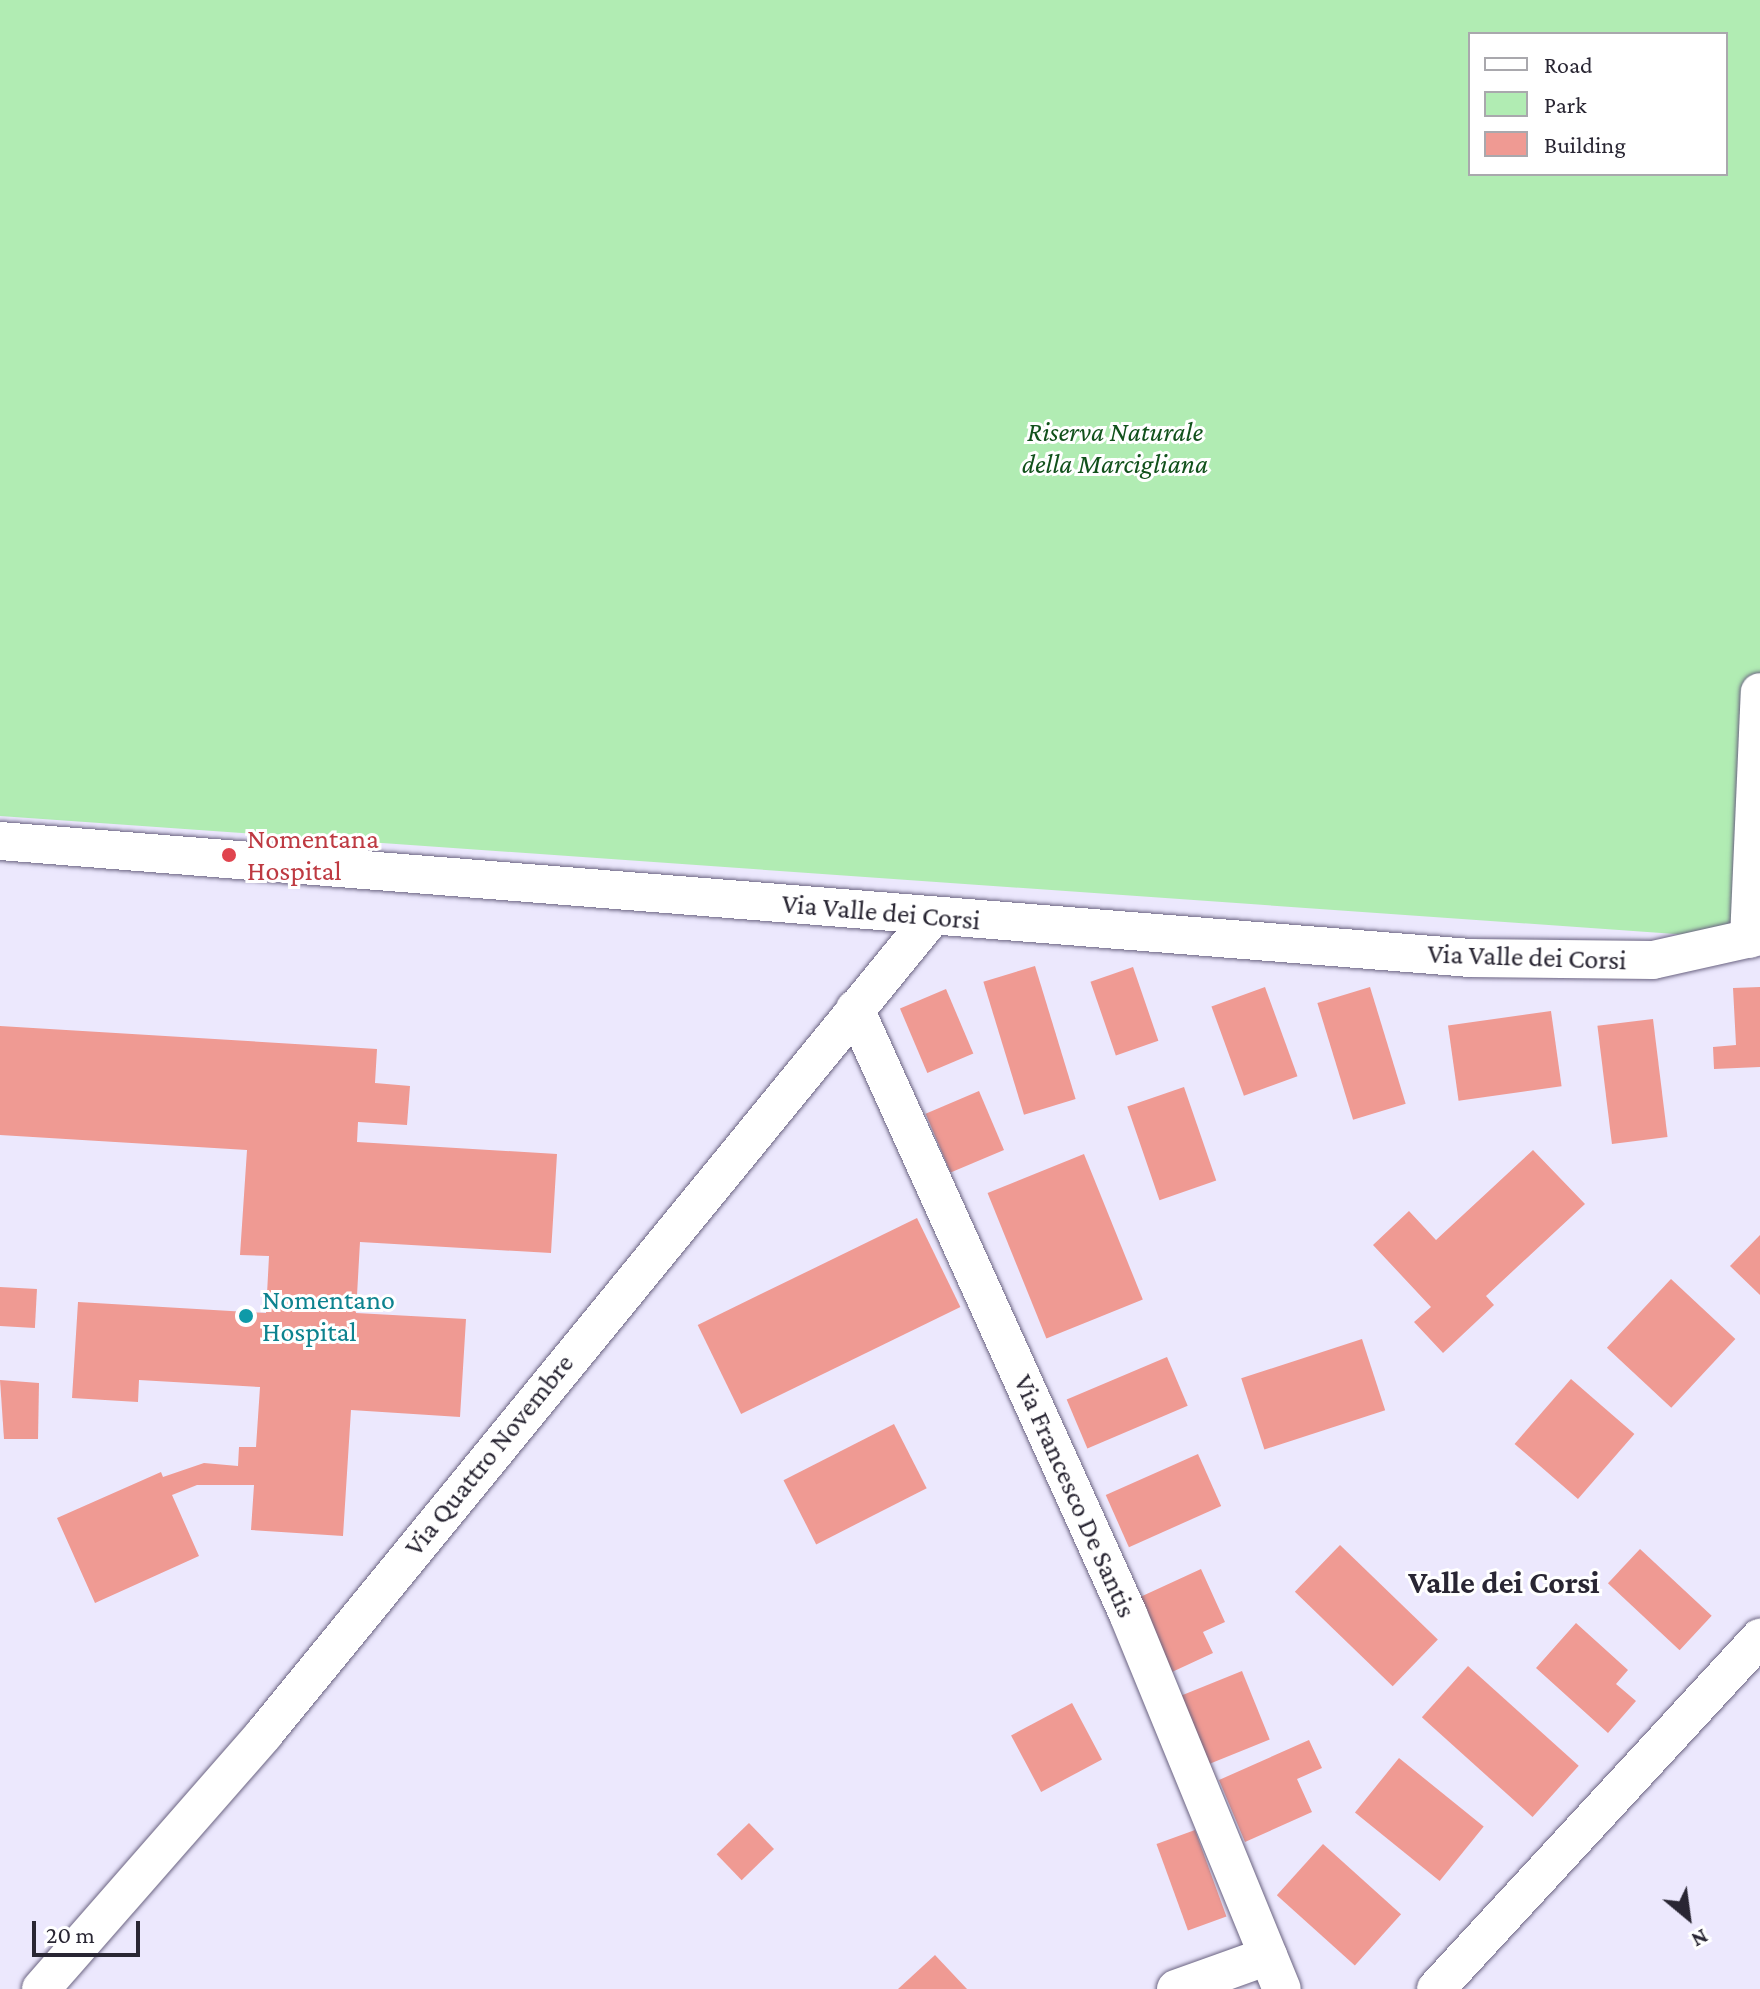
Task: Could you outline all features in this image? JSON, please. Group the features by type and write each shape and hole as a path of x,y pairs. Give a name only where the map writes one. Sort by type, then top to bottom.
{"street":[{"path":"1755,938 1760,692"},
{"name":"Via Valle dei Corsi","path":"0,841 1470,958 1653,960 1755,938"},
{"name":"Via Quattro Novembre","path":"41,1989 264,1734 932,917"},
{"name":"Via Francesco De Santis","path":"855,1009 1128,1614 1275,1973"},
{"path":"1436,1989 1760,1638"},
{"path":"1176,1989 1275,1973"}],"green space":[{"name":"Riserva Naturale della Marcigliana","path":"0,0 1760,0 1760,940 0,816"}],"building":[{"path":"1035,966 1076,1099 1024,1115 983,982"},
{"path":"1133,967 1158,1041 1116,1055 1090,982"},
{"path":"1265,987 1297,1076 1244,1096 1211,1006"},
{"path":"1370,987 1406,1104 1353,1120 1317,1003"},
{"path":"1760,987 1760,1067 1714,1069 1713,1047 1736,1045 1733,988"},
{"path":"946,989 973,1053 927,1073 900,1009"},
{"path":"1551,1011 1562,1086 1459,1101 1448,1025"},
{"path":"1653,1019 1668,1137 1612,1144 1597,1026"},
{"name":"Nomentano Hospital","path":"0,1026 377,1049 375,1083 410,1086 407,1125 358,1122 357,1142 557,1154 551,1253 360,1242 356,1313 466,1319 460,1417 351,1410 343,1536 251,1530 254,1485 197,1485 172,1495 199,1556 95,1603 57,1518 161,1472 163,1477 204,1463 238,1466 239,1447 256,1447 260,1387 139,1380 138,1402 72,1398 78,1302 266,1313 269,1256 240,1255 247,1150 0,1135"},
{"path":"1184,1087 1216,1181 1160,1200 1127,1107"},
{"path":"979,1091 1004,1150 951,1173 926,1114"},
{"path":"1533,1150 1585,1204 1486,1296 1494,1305 1443,1353 1414,1322 1431,1307 1373,1245 1409,1211 1436,1240"},
{"path":"1084,1154 1143,1300 1046,1339 988,1193"},
{"path":"917,1218 960,1307 741,1414 698,1325"},
{"path":"1760,1235 1760,1295 1730,1266"},
{"path":"1671,1279 1735,1339 1671,1408 1607,1348"},
{"path":"0,1287 37,1289 35,1328 0,1326"},
{"path":"1362,1339 1385,1410 1264,1450 1241,1378"},
{"path":"1167,1357 1188,1406 1087,1448 1067,1400"},
{"path":"1571,1379 1634,1434 1578,1499 1515,1444"},
{"path":"0,1380 39,1383 38,1439 4,1439"},
{"path":"894,1424 927,1488 816,1544 784,1480"},
{"path":"1198,1454 1221,1506 1129,1547 1106,1495"},
{"path":"1340,1545 1438,1639 1393,1686 1295,1592"},
{"path":"1640,1549 1712,1616 1680,1650 1608,1583"},
{"path":"1201,1569 1225,1622 1203,1632 1213,1653 1172,1672 1138,1598"},
{"path":"1576,1623 1628,1670 1616,1684 1636,1701 1608,1733 1536,1668"},
{"path":"1468,1666 1579,1766 1533,1817 1422,1717"},
{"path":"1242,1671 1270,1740 1209,1764 1181,1696"},
{"path":"1072,1703 1102,1760 1041,1792 1011,1735"},
{"path":"1309,1740 1322,1768 1297,1779 1312,1812 1245,1842 1219,1780"},
{"path":"1399,1758 1484,1827 1440,1881 1355,1812"},
{"path":"749,1823 774,1849 742,1880 717,1854"},
{"path":"1195,1830 1226,1916 1188,1930 1156,1844"},
{"path":"1323,1844 1401,1914 1355,1966 1277,1895"},
{"path":"935,1955 967,1989 898,1989"}],"place":[{"name":"Nomentana Hospital","path":"229,855"},
{"name":"Nomentano Hospital","path":"246,1316"}],"district":[{"name":"Valle dei Corsi","path":"1504,1582"}]}
